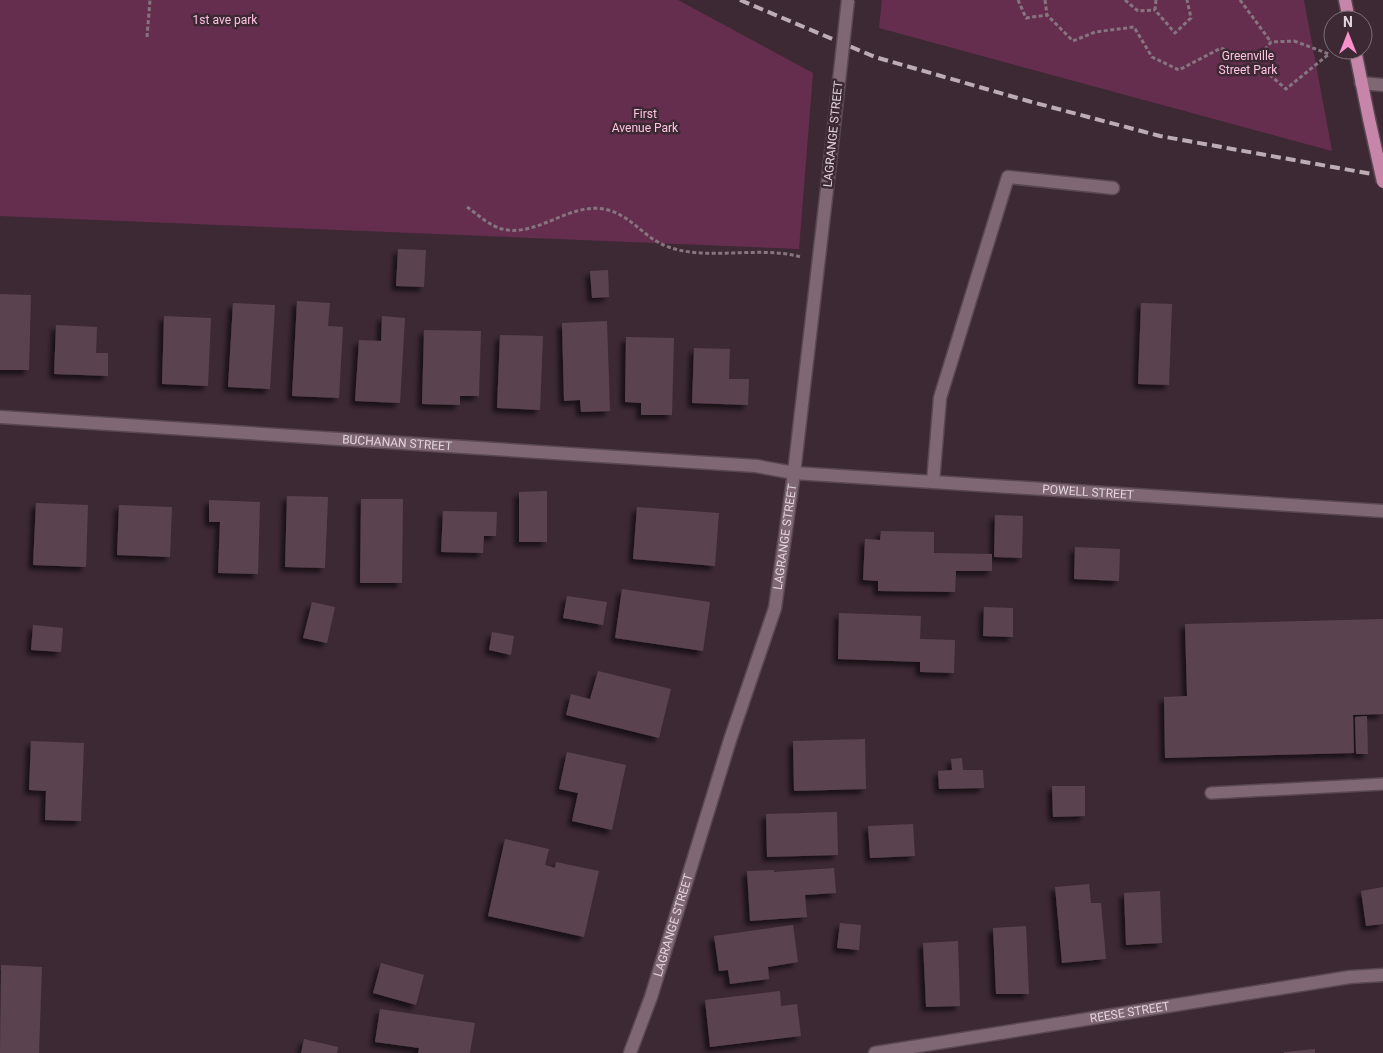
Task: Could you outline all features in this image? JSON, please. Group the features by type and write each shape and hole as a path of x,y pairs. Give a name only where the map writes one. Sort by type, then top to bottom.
{"main road":[{"path":"1357,60 1383,182"}],"street":[{"name":"LAGRANGE STREET","path":"630,1053 651,997 730,740 775,608 794,473 848,0"},
{"path":"1361,82 1383,85"},
{"path":"933,482 940,398 1008,177 1113,188"},
{"name":"BUCHANAN STREET","path":"0,417 756,466 794,473"},
{"name":"POWELL STREET","path":"794,473 1383,510"},
{"name":"REESE STREET","path":"875,1053 1350,977 1383,975"}],"lane":[{"path":"1210,793 1383,784"}],"path":[{"path":"147,36 150,0"},
{"path":"1018,0 1026,18 1047,15"},
{"path":"1045,0 1047,15 1073,41 1095,32 1134,27 1152,57 1179,70 1221,48 1256,62 1286,89 1330,54 1294,41 1271,42"},
{"path":"1125,0 1138,11 1155,10"},
{"path":"1156,0 1155,10 1175,33 1191,18 1187,0"},
{"path":"1240,0 1271,42"},
{"path":"1256,62 1271,42"},
{"path":"467,207 500,228 519,231 572,212 608,210 628,220 666,246 718,254 747,251 796,256 819,262"}],"green space":[{"name":"First Avenue Park","path":"0,0 678,0 813,73 799,249 0,216"},
{"name":"Greenville Street Park","path":"882,0 1304,0 1332,151 879,28"}],"building":[{"path":"398,249 426,250 424,287 396,286"},
{"path":"608,270 609,297 592,298 590,271"},
{"path":"0,294 31,295 29,370 0,370"},
{"path":"297,301 330,303 328,326 343,327 339,398 292,396"},
{"path":"233,303 275,305 270,389 228,387"},
{"path":"1141,303 1172,304 1169,385 1138,384"},
{"path":"164,316 211,318 208,386 162,384"},
{"path":"382,316 405,318 400,403 355,401 359,340 381,341"},
{"path":"607,321 610,411 581,412 580,400 564,401 562,323"},
{"path":"56,325 97,327 96,353 108,353 108,376 54,374"},
{"path":"424,330 481,331 479,396 460,396 460,405 422,404"},
{"path":"500,335 543,336 540,410 497,408"},
{"path":"626,337 674,338 672,415 641,415 641,403 625,402"},
{"path":"694,348 730,349 729,379 749,379 748,405 692,403"},
{"path":"547,491 547,542 519,542 519,492"},
{"path":"287,496 328,497 325,568 285,567"},
{"path":"361,499 403,499 402,583 360,583"},
{"path":"209,500 260,502 258,574 218,573 220,522 209,522"},
{"path":"36,503 88,505 86,567 33,565"},
{"path":"119,505 172,507 170,557 117,555"},
{"path":"637,507 719,513 715,566 633,559"},
{"path":"443,511 497,512 496,536 484,536 483,553 441,552"},
{"path":"995,515 1023,516 1022,558 994,557"},
{"path":"881,531 934,532 934,553 992,554 992,571 956,571 955,592 878,591 878,581 863,580 865,539 880,540"},
{"path":"1075,547 1120,549 1119,581 1074,579"},
{"path":"622,589 710,602 703,651 615,638"},
{"path":"567,596 607,602 603,625 563,618"},
{"path":"312,602 335,607 327,643 303,638"},
{"path":"984,607 1013,608 1013,637 983,636"},
{"path":"839,613 921,616 920,639 955,640 954,673 920,672 920,662 838,659"},
{"path":"1383,619 1383,714 1353,715 1354,753 1165,758 1164,697 1187,696 1185,624"},
{"path":"33,625 63,628 61,652 31,650"},
{"path":"492,632 514,636 511,655 489,650"},
{"path":"598,671 671,689 659,738 566,715 571,694 590,699"},
{"path":"1367,716 1368,754 1356,754 1355,717"},
{"path":"865,739 866,789 794,791 793,741"},
{"path":"31,741 84,743 81,821 45,820 46,791 29,790"},
{"path":"567,752 626,765 612,830 572,821 578,793 559,789"},
{"path":"962,758 963,770 983,770 984,788 939,789 938,771 952,770 951,759"},
{"path":"1052,786 1085,786 1085,816 1053,817"},
{"path":"837,812 838,855 767,857 766,814"},
{"path":"913,824 915,856 870,858 868,826"},
{"path":"505,839 549,849 545,865 555,868 556,862 599,871 584,937 488,916"},
{"path":"834,868 836,893 805,895 807,917 750,921 747,871 774,870 774,872"},
{"path":"1089,884 1091,903 1101,903 1106,959 1062,963 1055,887"},
{"path":"1383,887 1383,924 1366,926 1361,891"},
{"path":"1160,891 1162,943 1126,945 1124,893"},
{"path":"840,923 861,925 859,950 837,948"},
{"path":"793,925 798,962 768,967 769,979 730,984 728,970 719,971 714,936"},
{"path":"1026,926 1029,994 996,994 993,928"},
{"path":"958,941 960,1006 926,1007 923,943"},
{"path":"381,963 424,975 416,1005 373,993"},
{"path":"1,965 42,967 39,1053 0,1053"},
{"path":"780,991 781,1006 797,1004 801,1036 710,1047 705,1000"},
{"path":"380,1009 475,1023 470,1053 418,1053 419,1048 375,1042"},
{"path":"304,1039 338,1047 337,1053 301,1053"},
{"path":"1315,1049 1315,1053 1284,1053 1284,1052"}],"railway":[{"path":"740,0 875,57 1028,101 1160,136 1383,176"}],"park label":[{"name":"1st ave park","path":"225,20"}]}
